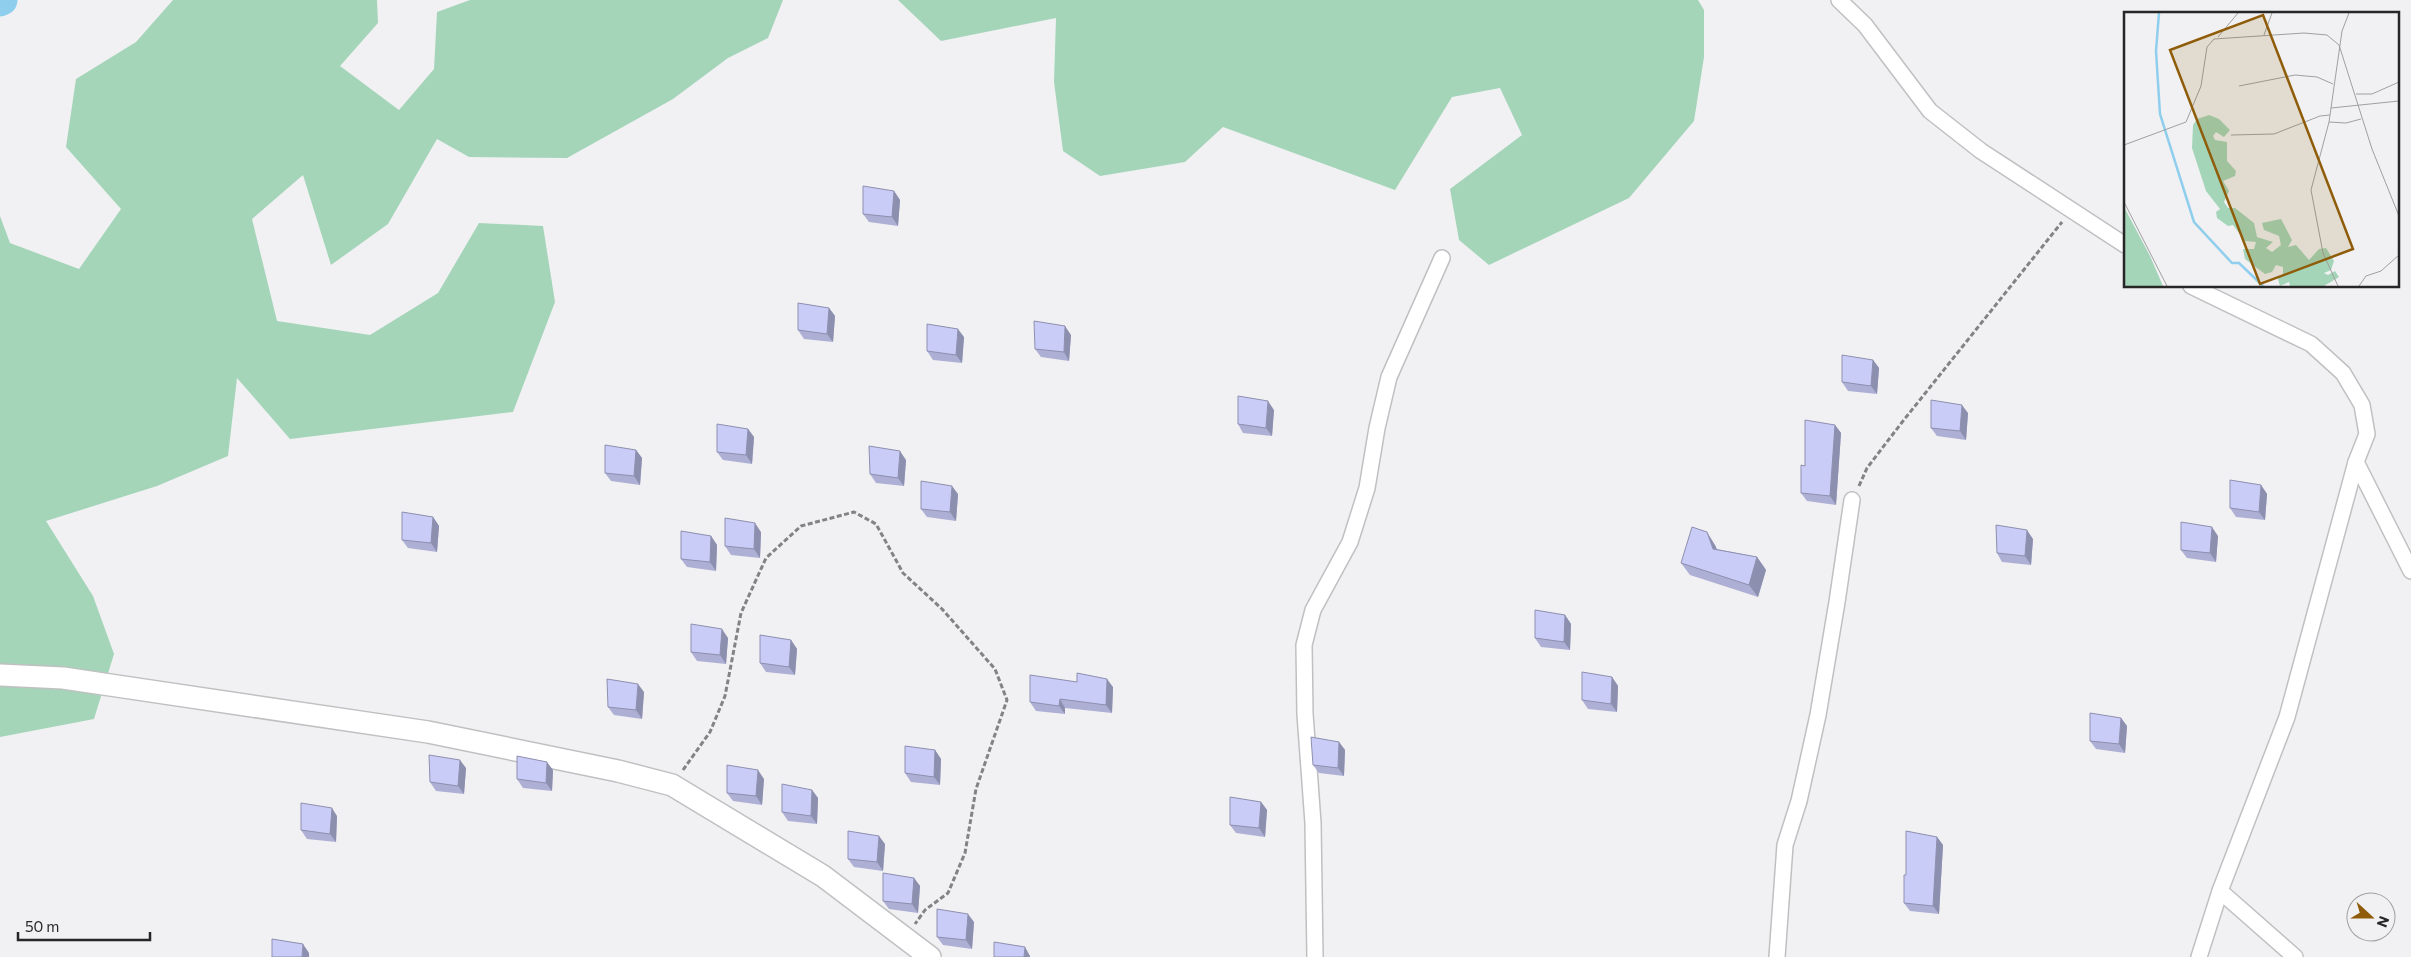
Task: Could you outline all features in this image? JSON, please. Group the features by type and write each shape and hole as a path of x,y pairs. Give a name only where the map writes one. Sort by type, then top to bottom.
{"main road":[{"path":"0,675 63,678 428,732 618,771 672,785 823,876 930,957"}],"street":[{"path":"1839,0 1865,25 1930,111 1981,152 2124,244"},
{"path":"1315,957 1313,823 1305,714 1304,645 1313,610 1350,542 1367,488 1377,428 1389,377 1442,258"},
{"path":"2194,288 2311,344 2343,373 2362,405 2367,434 2356,462 2287,717 2220,892 2199,957"},
{"path":"2356,462 2411,571"},
{"path":"1777,957 1786,845 1799,800 1818,715 1852,500"},
{"path":"2220,892 2295,957"}],"path":[{"path":"1852,500 1867,468 2071,211"},
{"path":"672,785 710,732 725,696 741,613 766,558 801,526 854,512 876,524 902,574 942,609 994,669 1007,700 976,789 965,852 948,893 925,910 905,937"}],"green space":[{"path":"173,0 377,0 378,23 340,66 399,110 434,69 437,12 470,0 783,0 768,38 728,58 673,99 567,158 469,157 437,139 388,224 331,265 303,175 252,219 277,321 370,335 438,293 479,223 543,226 555,302 513,412 290,439 237,378 228,456 157,486 46,521 93,596 114,654 94,719 0,737 0,216 10,243 79,269 121,209 66,147 76,79 136,42"},
{"path":"898,0 1698,0 1704,10 1704,57 1694,121 1629,198 1489,265 1459,240 1450,189 1522,135 1500,88 1452,97 1395,190 1223,127 1185,162 1100,176 1063,151 1054,82 1056,18 941,41"}],"building":[{"path":"863,186 894,191 892,217 863,214"},
{"path":"798,303 829,308 827,334 798,330"},
{"path":"1034,321 1065,326 1064,352 1035,349"},
{"path":"927,324 958,329 956,355 927,351"},
{"path":"1842,355 1873,360 1871,386 1842,382"},
{"path":"1238,396 1268,401 1266,428 1238,424"},
{"path":"1931,400 1962,405 1960,431 1931,428"},
{"path":"1805,420 1835,425 1830,496 1801,493 1801,465 1805,466"},
{"path":"717,424 748,429 746,455 717,452"},
{"path":"605,445 636,450 634,476 605,473"},
{"path":"869,446 900,451 898,478 870,474"},
{"path":"2230,480 2261,485 2259,512 2230,508"},
{"path":"921,481 952,486 950,512 921,509"},
{"path":"402,512 433,517 431,543 402,540"},
{"path":"725,518 755,523 754,549 725,546"},
{"path":"2181,522 2212,527 2210,553 2181,550"},
{"path":"1996,525 2027,530 2025,556 1997,553"},
{"path":"1692,527 1707,532 1713,549 1757,557 1749,585 1681,563"},
{"path":"681,531 711,536 710,562 681,559"},
{"path":"1535,610 1565,615 1564,642 1535,638"},
{"path":"691,624 722,629 720,655 691,652"},
{"path":"760,635 791,640 789,667 760,663"},
{"path":"1582,672 1612,677 1611,704 1582,700"},
{"path":"1077,673 1107,679 1106,705 1060,699 1059,706 1030,702 1030,675 1077,682"},
{"path":"607,679 638,684 636,710 608,707"},
{"path":"2090,713 2121,718 2119,744 2090,741"},
{"path":"1311,737 1339,742 1338,768 1313,765"},
{"path":"905,746 935,750 934,777 905,773"},
{"path":"429,755 460,760 458,786 430,782"},
{"path":"517,756 547,762 546,783 517,779"},
{"path":"727,765 758,770 756,796 727,793"},
{"path":"782,784 812,790 811,816 782,812"},
{"path":"1230,797 1261,802 1259,828 1230,825"},
{"path":"301,803 332,808 330,834 301,830"},
{"path":"848,831 879,836 877,862 848,859"},
{"path":"1906,831 1937,837 1933,906 1904,903"},
{"path":"883,873 914,878 912,904 883,901"},
{"path":"937,909 968,914 966,940 937,937"},
{"path":"272,939 303,944 302,957 272,957"},
{"path":"994,942 1025,947 1024,957 994,957"}]}
